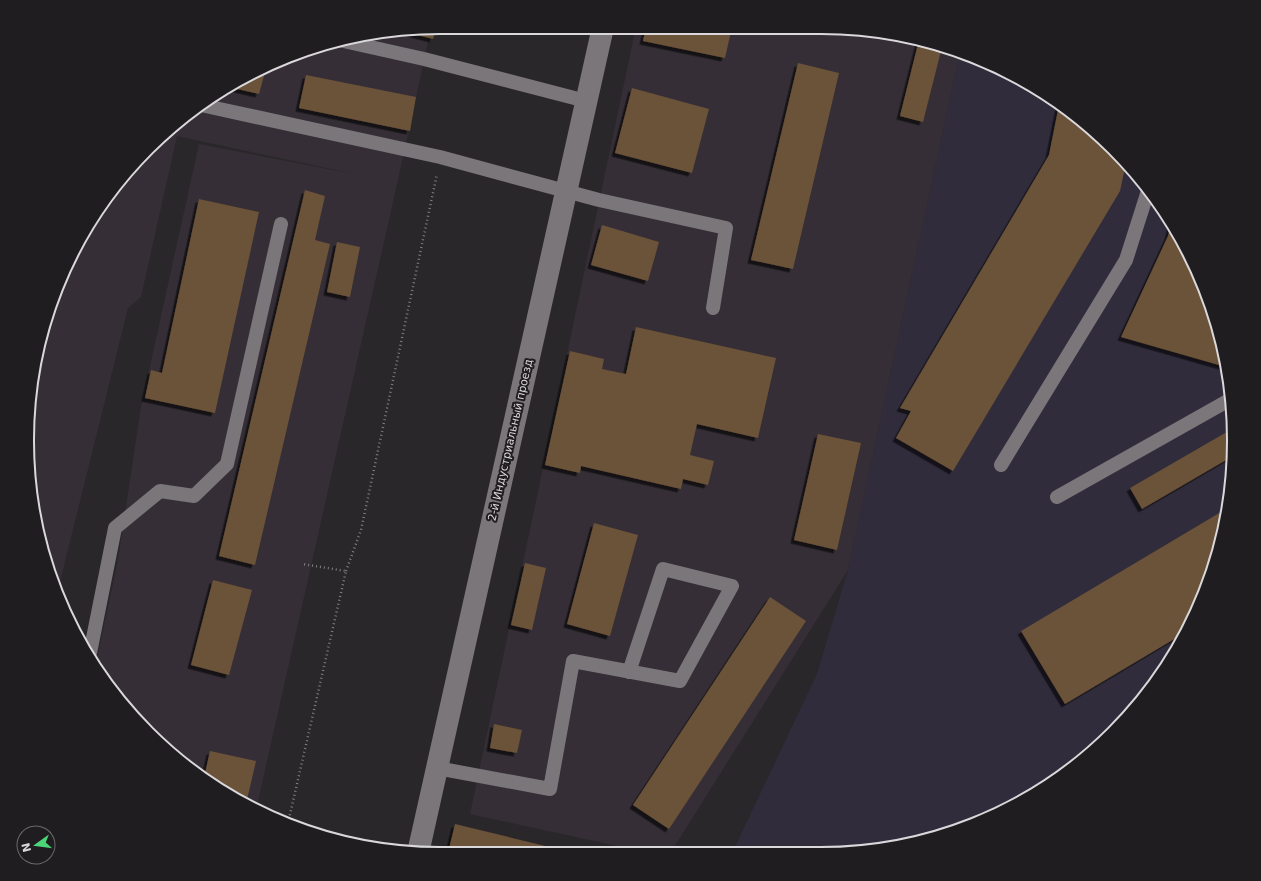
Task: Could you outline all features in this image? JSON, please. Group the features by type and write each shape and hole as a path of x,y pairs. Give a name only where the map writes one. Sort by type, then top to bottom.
{"street":[{"name":"2-й Индустриальный проезд","path":"420,846 601,34"}],"lane":[{"path":"355,43 424,59 586,101"},
{"path":"209,107 440,157 566,191 726,228 713,308"},
{"path":"1000,465 1126,260 1146,197"},
{"path":"91,648 116,528 160,491 194,496 227,464 281,224"},
{"path":"1057,497 1225,402"},
{"path":"437,768 550,789 573,661 629,672 680,681 732,586 663,569 629,672"}],"path":[{"path":"289,818 346,571 361,530 440,157"},
{"path":"302,564 346,571"}],"shaded area":[{"path":"430,34 258,803 237,793 193,763 172,746 135,709 118,688 97,657 118,560 141,407 199,144 359,175 177,136 141,297 128,308 60,582 48,546 37,494 34,440 37,387 48,335 56,310 65,285 88,237 118,193 153,153 193,118 237,88 285,65 335,48 387,37"},
{"path":"635,34 820,34 874,37 926,48 959,59 848,570 674,847 622,847 470,814"},
{"path":"959,59 976,65 1024,88 1068,118 1089,135 1126,172 1143,193 1173,237 1196,285 1205,310 1213,335 1224,387 1227,440 1226,467 1224,494 1219,520 1213,546 1196,596 1173,644 1143,688 1126,709 1089,746 1068,763 1024,793 976,816 951,825 926,833 874,844 820,847 735,847 817,674 848,570"}],"building":[{"path":"434,34 433,39 417,35"},
{"path":"644,34 730,34 725,58 643,41"},
{"path":"917,46 941,53 923,122 900,116"},
{"path":"798,63 839,73 793,269 751,260"},
{"path":"264,74 259,94 236,89"},
{"path":"306,75 416,97 410,131 299,108"},
{"path":"632,88 709,109 692,173 615,153"},
{"path":"1058,111 1089,135 1124,170 1120,191 953,471 896,438 911,411 900,408 1049,155"},
{"path":"305,190 325,196 315,240 330,244 255,565 219,556"},
{"path":"199,199 259,212 215,413 145,398 151,370 162,373"},
{"path":"602,225 659,242 648,281 591,265"},
{"path":"1169,231 1196,285 1213,335 1220,365 1121,337"},
{"path":"337,242 360,247 350,297 327,292"},
{"path":"636,327 776,358 758,438 697,424 690,455 714,461 708,485 683,479 681,489 581,466 580,473 545,465 570,351 604,359 602,369 626,374"},
{"path":"1227,432 1226,460 1142,509 1130,488"},
{"path":"818,434 861,443 837,550 794,540"},
{"path":"1220,512 1213,546 1205,571 1196,596 1176,638 1065,704 1021,631"},
{"path":"594,523 638,535 610,636 567,624"},
{"path":"525,563 546,568 532,630 511,625"},
{"path":"213,580 252,590 229,675 191,665"},
{"path":"770,597 806,621 669,829 633,805"},
{"path":"494,724 522,730 517,753 490,748"},
{"path":"210,751 256,761 247,798 205,771"},
{"path":"455,824 549,847 449,847"}]}
